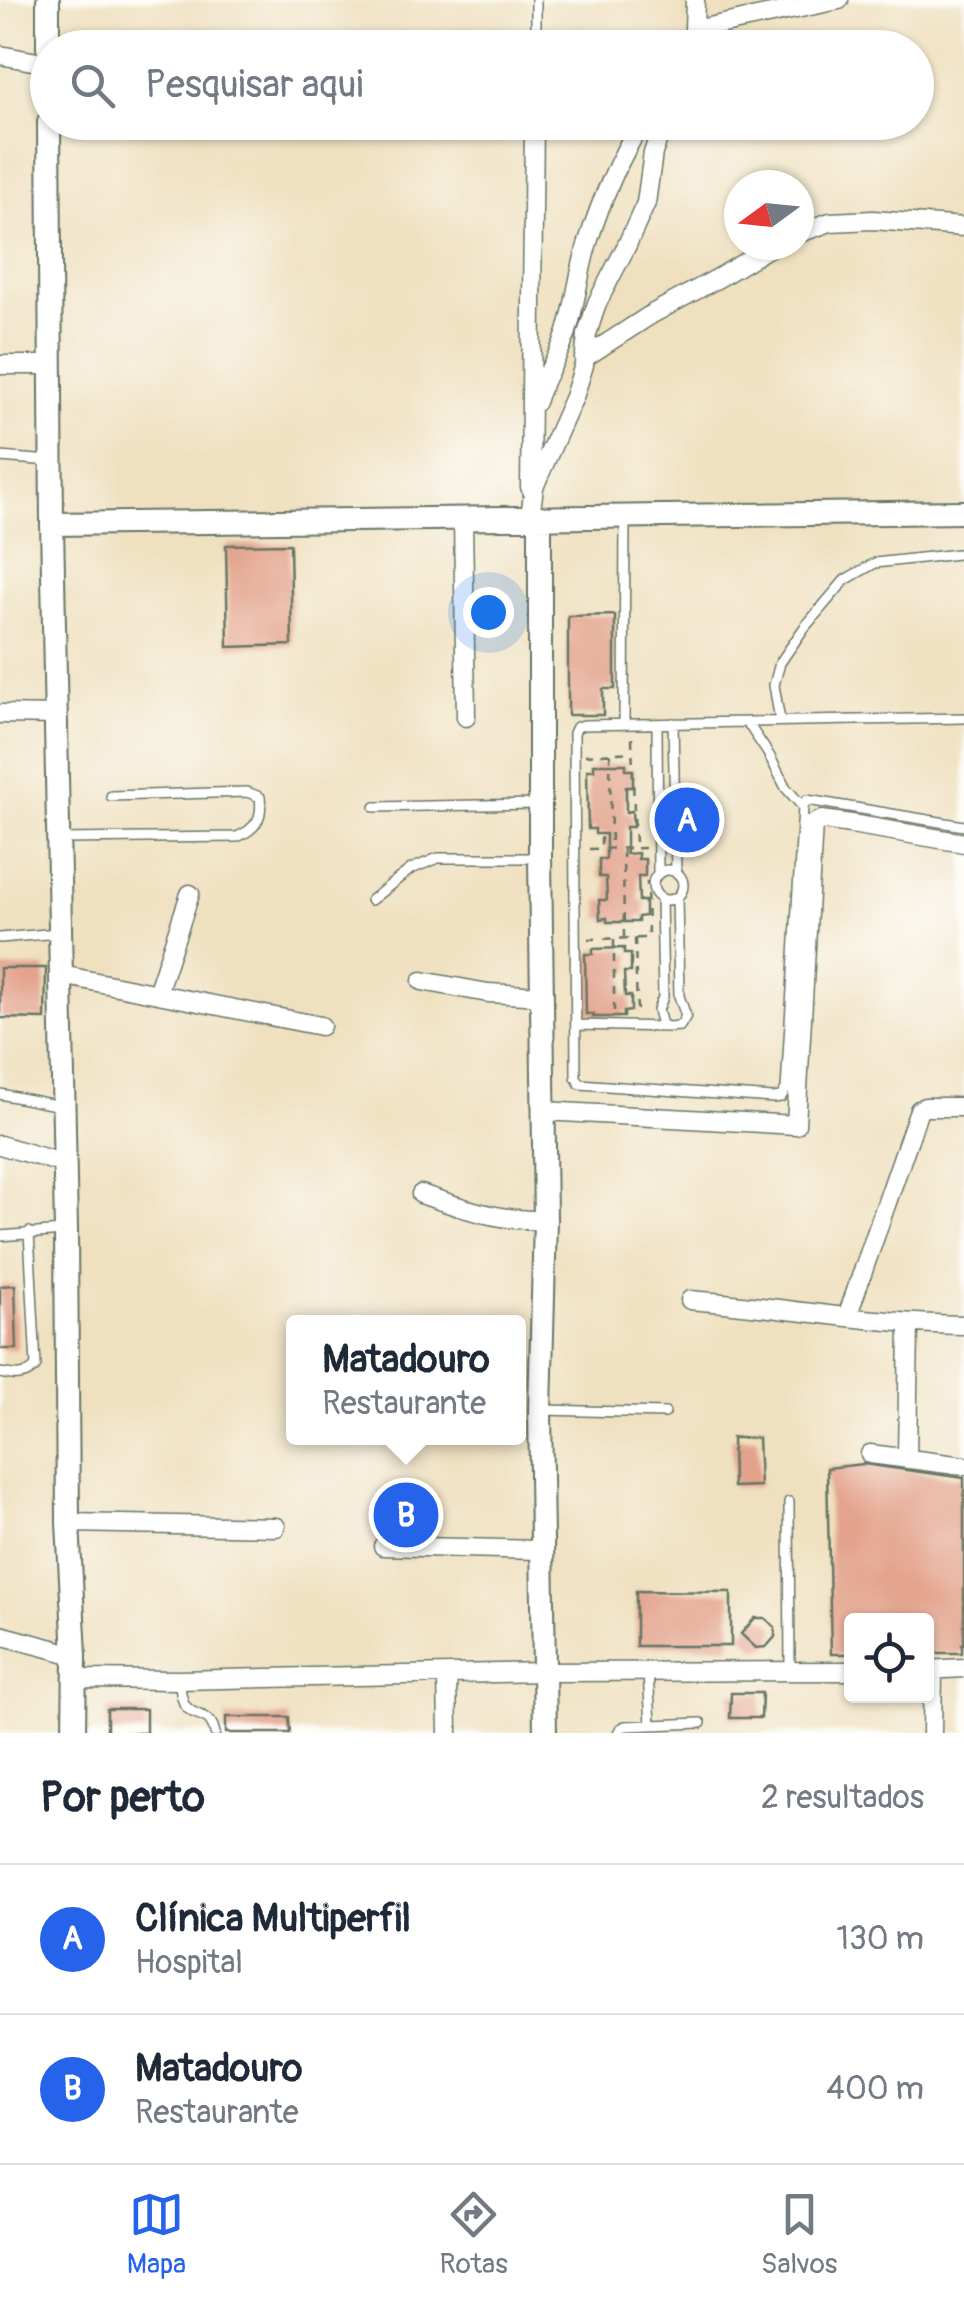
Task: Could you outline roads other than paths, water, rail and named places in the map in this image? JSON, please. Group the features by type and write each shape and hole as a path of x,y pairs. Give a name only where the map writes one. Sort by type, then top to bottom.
{"street":[{"path":"48,0 48,30"},
{"path":"693,30 697,0"},
{"path":"734,30 840,0"},
{"path":"0,55 30,61"},
{"path":"49,140 52,524 74,1733"},
{"path":"534,140 530,427 535,517"},
{"path":"530,427 540,386 568,328 595,221 631,140"},
{"path":"545,1733 540,1410 545,1220 544,996 534,487 574,396 597,303 646,203 658,140"},
{"path":"814,228 830,222 872,220 964,228"},
{"path":"584,358 748,260"},
{"path":"0,365 52,365"},
{"path":"52,524 964,512"},
{"path":"463,518 466,717"},
{"path":"0,714 56,716"},
{"path":"544,1111 796,1125 813,824 822,820 964,844"},
{"path":"157,993 190,894"},
{"path":"61,975 321,1026"},
{"path":"422,981 488,993 544,996"},
{"path":"847,1316 918,1110 964,1108"},
{"path":"0,1145 65,1164"},
{"path":"421,1194 499,1217 545,1220"},
{"path":"690,1300 909,1324 964,1325"},
{"path":"906,1459 909,1324"},
{"path":"870,1454 964,1466"},
{"path":"68,1523 276,1527"},
{"path":"383,1546 541,1550"},
{"path":"0,1635 75,1655"},
{"path":"934,1670 964,1668"},
{"path":"75,1679 844,1671"},
{"path":"447,1675 448,1733"},
{"path":"931,1703 932,1733"}],"lane":[{"path":"536,0 536,30"},
{"path":"0,457 52,461"},
{"path":"624,724 625,517"},
{"path":"780,721 774,685 780,663 845,580 876,564 958,554"},
{"path":"964,718 578,727 574,733 576,1077 580,1084 782,1097 786,1089 806,800 964,826"},
{"path":"746,722 786,788 803,807"},
{"path":"656,724 654,885 657,894 668,900 683,890 676,872 672,723"},
{"path":"58,840 237,837 250,832 262,810 260,797 248,792 111,796"},
{"path":"375,807 540,804"},
{"path":"371,900 411,869 438,858 540,858"},
{"path":"656,877 666,870 676,872"},
{"path":"576,1025 680,1026 686,1016 679,996 677,897"},
{"path":"661,898 663,997 658,1010 662,1025 668,1027"},
{"path":"0,938 60,933"},
{"path":"0,1094 64,1106"},
{"path":"0,1236 66,1230"},
{"path":"0,1373 16,1376 30,1373 36,1366 29,1232"},
{"path":"540,1410 666,1413"},
{"path":"789,1502 790,1671"},
{"path":"648,1672 651,1725"},
{"path":"179,1680 184,1704 207,1717 215,1733"},
{"path":"618,1733 626,1726 700,1724"}],"place":[{"name":"Clínica Multiperfil","path":"687,820"},
{"name":"Matadouro","path":"406,1515"}]}
